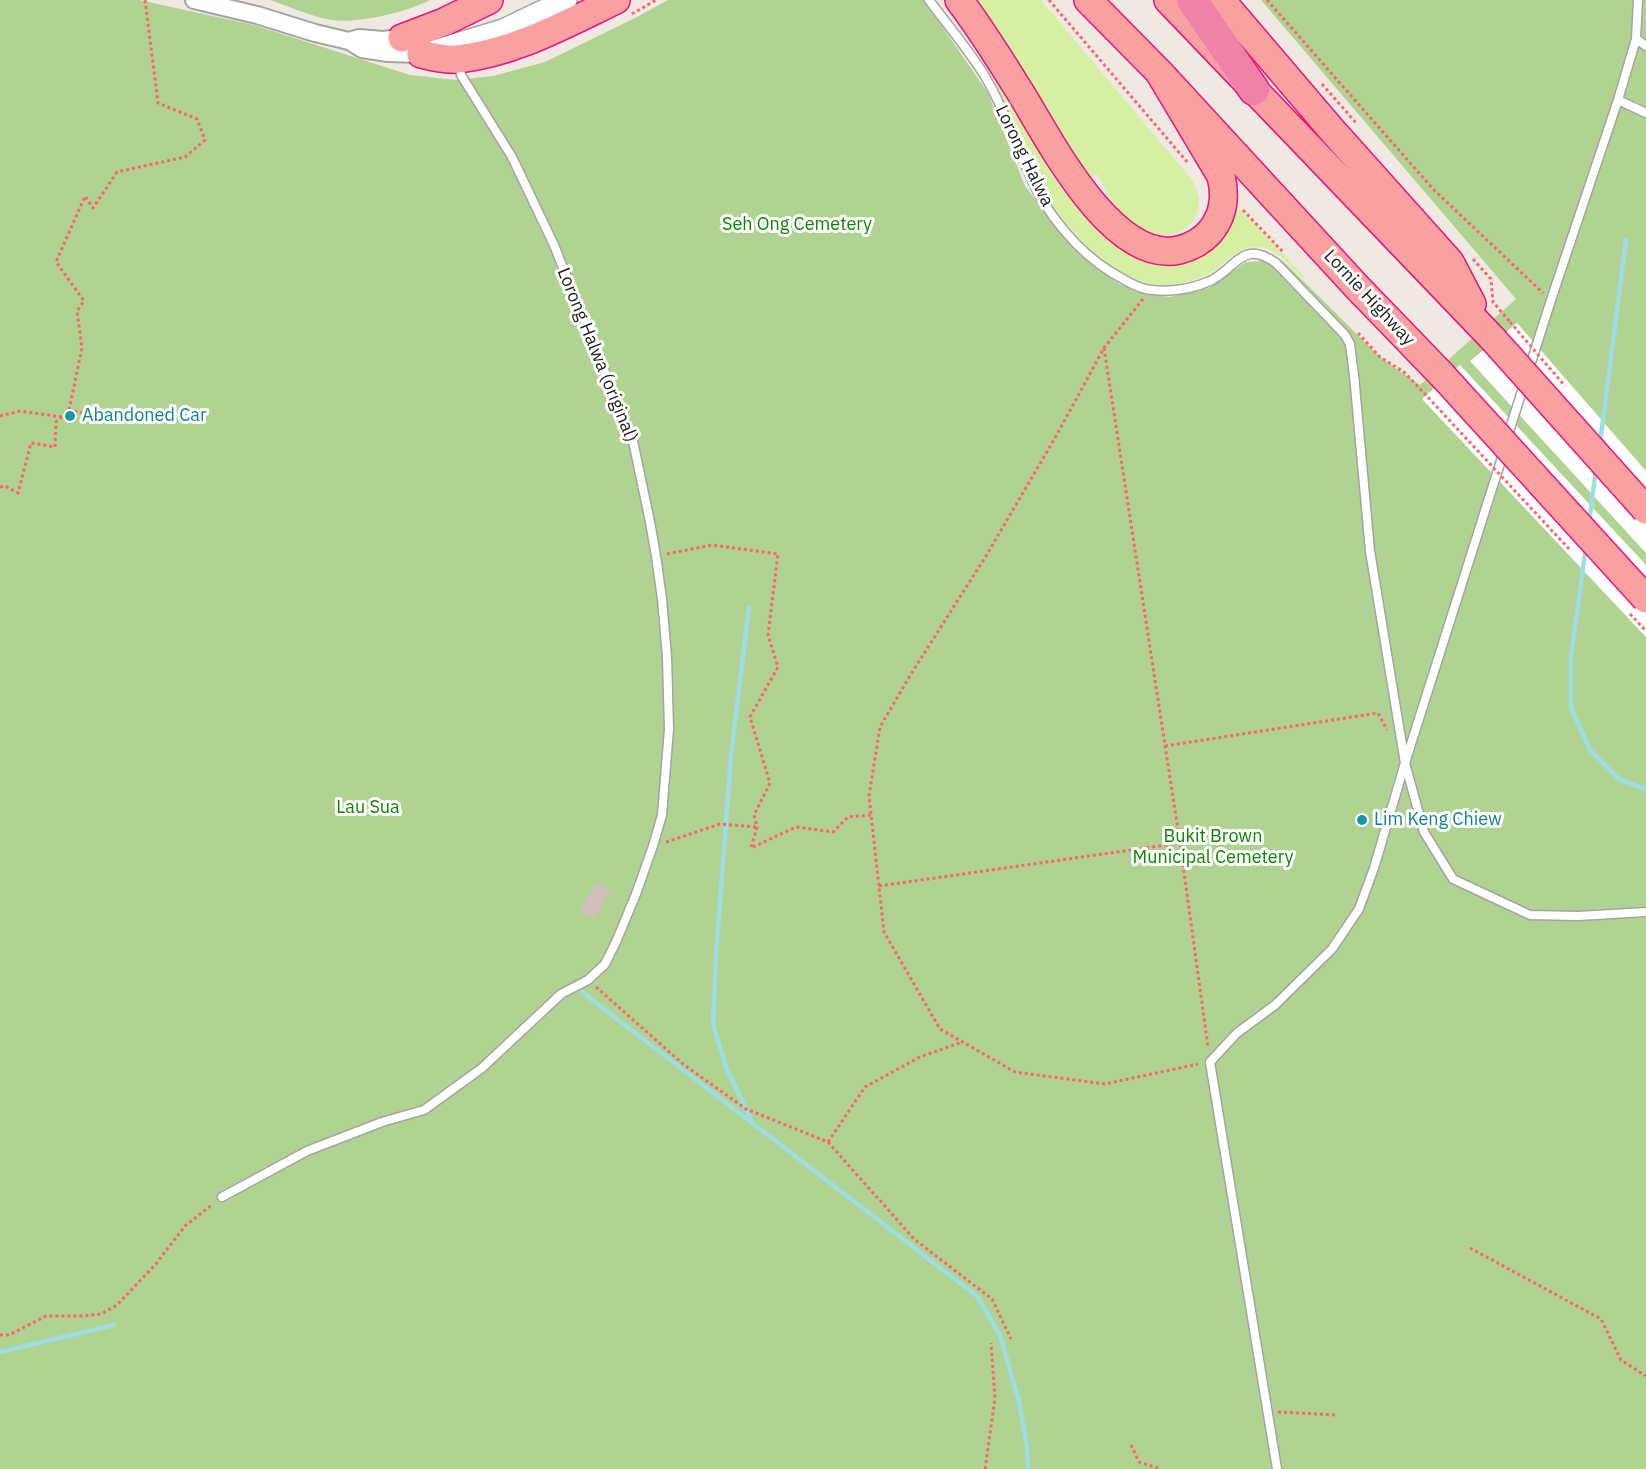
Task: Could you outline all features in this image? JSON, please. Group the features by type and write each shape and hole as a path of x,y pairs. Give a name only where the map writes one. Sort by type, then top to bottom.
{"highway":[{"path":"412,46 444,22 489,0"},
{"path":"412,46 445,59 458,59 509,48 551,32 616,0"},
{"path":"959,0 1074,179 1091,201 1107,220 1129,238 1152,249 1168,252 1197,243 1209,232 1221,217 1224,193 1221,176 1159,72"},
{"name":"Lornie Highway","path":"1088,0 1159,72 1357,287 1433,384 1638,607"},
{"path":"1168,0 1489,335 1646,510"},
{"path":"1192,0 1254,90"},
{"path":"1221,0 1331,129 1450,262 1489,335"}],"street":[{"path":"194,0 349,41 362,49 388,53 466,34 505,20 544,0"},
{"path":"349,41 359,38 412,46 503,30 567,0"}],"lane":[{"name":"Lorong Halwa","path":"929,0 983,73 1042,201 1077,244 1103,267 1126,281 1150,290 1187,288 1212,279 1238,258 1249,254 1259,254 1276,263 1345,335 1350,344 1354,375 1370,551 1405,763 1424,832 1453,879 1530,915 1578,916 1646,912"},
{"path":"1277,1469 1210,1062 1237,1033 1275,1005 1332,949 1359,909 1374,868 1551,300 1618,100 1636,39 1638,0"},
{"path":"1636,39 1646,46"},
{"name":"Lorong Halwa (original)","path":"222,1197 307,1151 382,1122 424,1110 482,1068 561,993 588,980 605,964 636,894 662,815 669,729 667,657 656,556 633,441 550,235 512,157 461,75 458,59"},
{"path":"1618,100 1646,113"}],"path":[{"path":"0,487 6,486 18,494 32,442 56,447 56,422 69,410 82,348 76,311 84,301 57,262 85,196 93,208 117,172 185,157 205,140 196,119 158,103 145,0"},
{"path":"1267,0 1433,189 1551,300"},
{"path":"1104,348 1180,843 1210,1062 1105,1084 1015,1072 940,1029 885,932 869,796 880,727 986,556 1104,348 1150,290"},
{"path":"1433,384 1574,554"},
{"path":"69,410 100,417"},
{"path":"0,416 20,411 62,417"},
{"path":"656,556 712,545 778,554 768,635 778,667 750,717 770,783 754,815 757,827 751,848 796,827 833,832 848,817 871,814"},
{"path":"1638,607 1646,631"},
{"path":"1165,746 1377,713 1389,733"},
{"path":"653,846 720,824 757,827"},
{"path":"879,886 1180,843"},
{"path":"588,980 684,1064 746,1108 828,1142 914,1239 992,1299 1011,1339"},
{"path":"828,1142 865,1087 920,1057 963,1042"},
{"path":"0,1335 9,1335 46,1316 101,1314 117,1305 155,1265 185,1226 222,1197"},
{"path":"1470,1248 1601,1319 1621,1360 1646,1376"},
{"path":"985,1469 995,1398 991,1343"},
{"path":"1279,1412 1337,1415"},
{"path":"1131,1445 1139,1462 1161,1469"}],"green space":[{"path":"0,0 139,0 254,25 410,75 456,80 493,76 545,62 668,0 924,0 988,93 1025,186 1067,241 1119,284 1141,293 1169,297 1209,288 1246,262 1282,260 1380,357 1420,385 1516,299 1261,0 1646,0 1646,1469 0,1469"},
{"path":"270,0 430,0 382,16 342,21 316,16"},
{"path":"975,0 1041,0 1193,181 1199,199 1198,210 1189,226 1163,236 1143,231 1128,220 1116,206 1097,174 1089,178 1009,49"},
{"path":"999,81 1065,194 1073,191 1151,259 1231,203 1238,207 1307,279 1301,277 1276,253 1257,247 1244,249 1210,273 1185,283 1162,285 1140,281 1119,272 1082,242 1042,190 995,84"}],"pier":[{"path":"1517,323 1646,471 1646,553 1470,361"},
{"path":"1460,365 1646,565 1646,637 1422,399"}],"building":[{"path":"596,882 610,890 595,920 580,911"}],"waterway":[{"path":"1600,443 1626,240"},
{"path":"1589,523 1596,469"},
{"path":"1586,546 1571,657 1571,707 1590,750 1620,780 1646,789"},
{"path":"749,607 731,756 713,1024 726,1067 752,1122"},
{"path":"582,992 977,1296 1000,1335 1019,1402 1027,1447 1028,1469"},
{"path":"0,1352 114,1325"}],"place":[{"name":"Abandoned Car","path":"70,416"},
{"name":"Lim Keng Chiew","path":"1362,820"}],"park label":[{"name":"Seh Ong Cemetery","path":"797,225"},
{"name":"Lau Sua","path":"368,808"},
{"name":"Bukit Brown Municipal Cemetery","path":"1213,847"}]}
